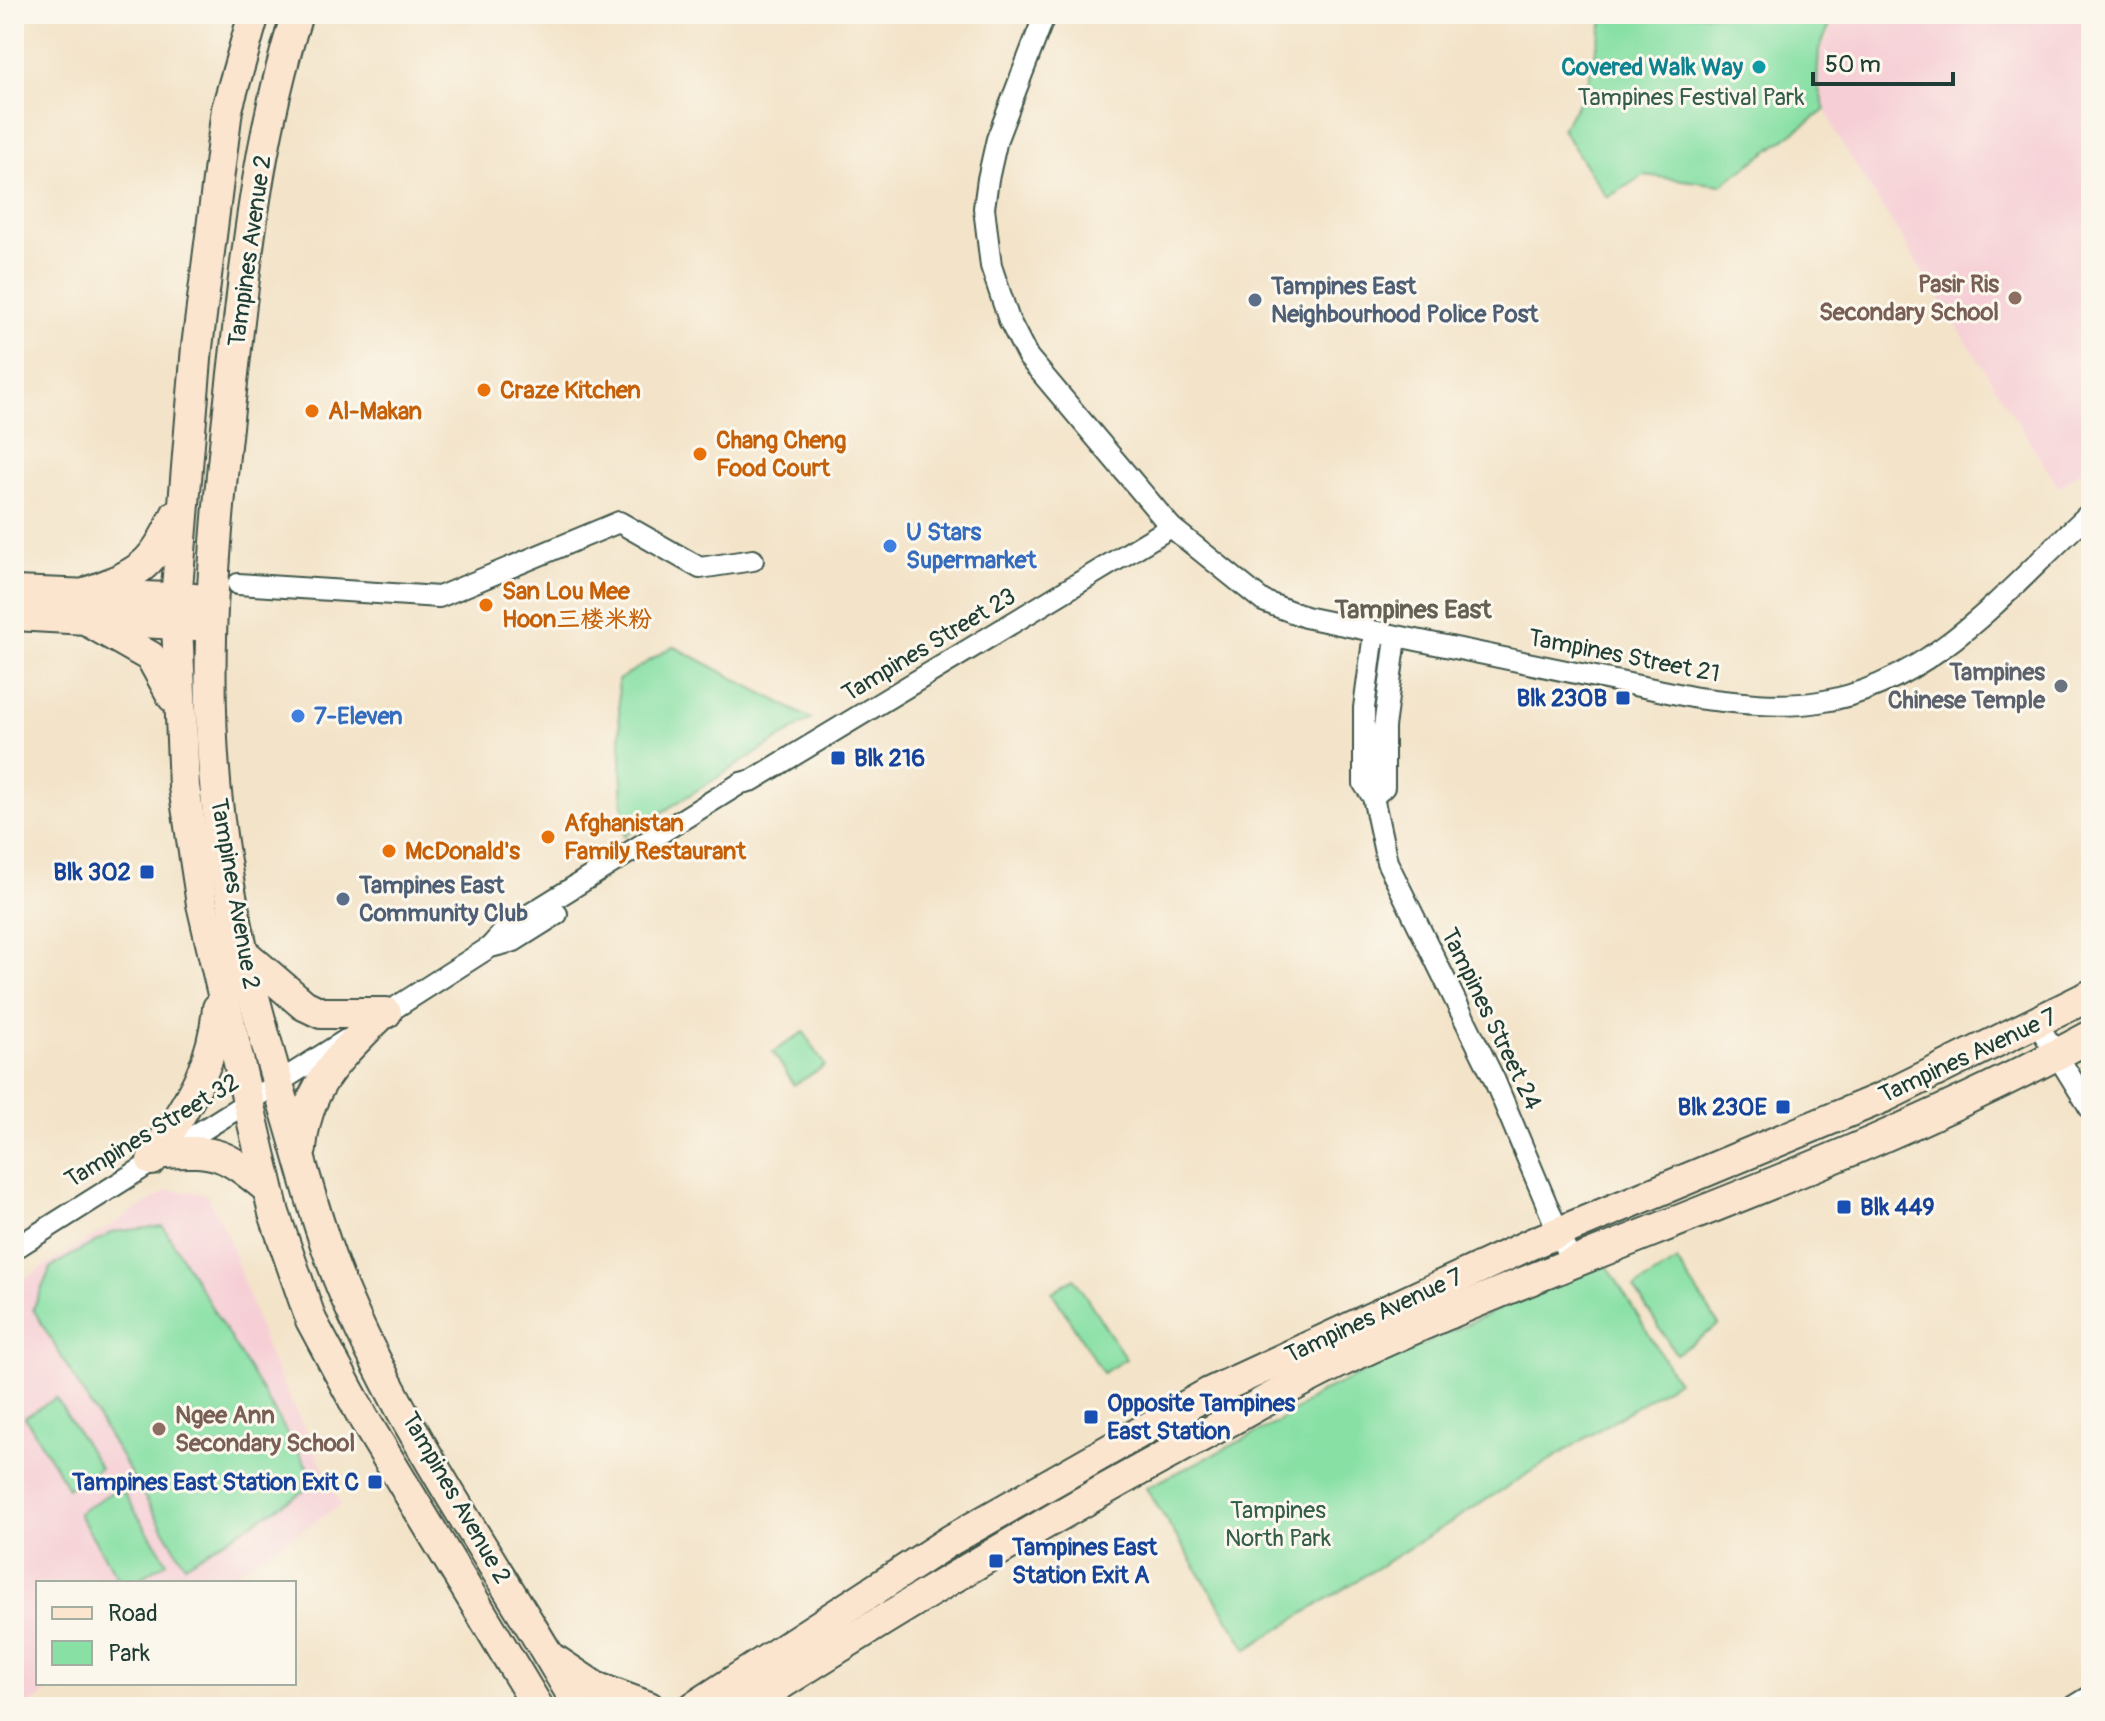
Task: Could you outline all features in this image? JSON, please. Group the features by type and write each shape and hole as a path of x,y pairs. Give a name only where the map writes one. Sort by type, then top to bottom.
{"main road":[{"name":"Tampines Avenue 2","path":"254,14 227,109 197,347 182,503 176,612 177,707 184,787 197,874 246,1105 267,1188 287,1261 311,1320 364,1419 538,1707"},
{"name":"Tampines Avenue 2","path":"297,14 279,69 247,248 226,430 214,773 241,951 300,1163 346,1298 449,1491 579,1707"},
{"path":"220,163 240,144 257,104 279,69"},
{"path":"14,615 82,607 145,566 165,539 182,503"},
{"path":"14,592 82,607 176,612 221,603"},
{"path":"82,607 151,657 177,707"},
{"path":"241,951 304,1005 321,1013 382,1015"},
{"path":"158,1157 203,1076 216,1030 220,986"},
{"name":"Tampines Avenue 7","path":"692,1706 951,1540 1183,1407 1327,1336 1559,1233 1884,1097 2091,995"},
{"path":"300,1163 303,1122 313,1093 337,1059 382,1015"},
{"name":"Tampines Avenue 7","path":"745,1707 975,1562 1069,1507 1352,1356 1571,1262 1709,1210 1895,1131 2091,1036"},
{"path":"158,1157 205,1150 223,1156 267,1188"},
{"path":"551,1658 595,1687 649,1707"},
{"path":"517,1672 518,1707"}],"street":[{"name":"Tampines Street 21","path":"1045,14 997,139 984,208 991,266 1009,320 1028,357 1171,527 1263,601 1305,617 1396,638 1697,698 1758,704 1822,702 1898,675 1942,648 2091,512"},
{"path":"221,603 439,597 619,522 700,568 753,560"},
{"name":"Tampines Street 23","path":"278,1085 490,947 506,929 582,890 747,793 753,780 1171,527"},
{"name":"Tampines Street 24","path":"1374,633 1364,715 1364,784 1373,797 1387,862 1494,1079 1571,1262"},
{"name":"Tampines Street 24","path":"1373,797 1384,787 1384,727 1396,638"},
{"path":"2037,1023 2091,1110"},
{"name":"Tampines Street 32","path":"14,1249 278,1085"},
{"path":"2073,1707 2091,1696"}],"shaded area":[{"name":"Pasir Ris Secondary School","path":"1841,14 2091,14 2091,462 2059,488 1836,134 1818,92 1821,48"},
{"name":"Ngee Ann Secondary School","path":"168,1190 207,1194 227,1234 268,1353 341,1505 222,1581 36,1581 36,1685 60,1685 25,1707 14,1707 14,1285"}],"green space":[{"name":"Tampines Festival Park","path":"1605,14 1835,14 1819,49 1817,83 1825,110 1721,185 1644,175 1607,198 1562,129 1586,90"},
{"path":"673,646 811,719 624,836 618,680"},
{"path":"804,1032 825,1066 794,1085 773,1052"},
{"path":"163,1226 317,1483 185,1565 33,1309 51,1267 113,1232"},
{"name":"Tampines North Park","path":"1604,1260 1677,1381 1247,1649 1146,1488 1277,1423 1321,1392"},
{"path":"1677,1261 1719,1325 1676,1354 1634,1288"},
{"path":"1074,1278 1126,1359 1103,1373 1052,1292"},
{"path":"56,1398 100,1468 68,1488 25,1417"},
{"path":"120,1487 167,1562 135,1581 120,1581 78,1513"}],"place":[{"name":"Covered Walk Way","path":"1759,67"},
{"name":"Pasir Ris Secondary School","path":"2015,298"},
{"name":"Tampines East Neighbourhood Police Post","path":"1255,300"},
{"name":"Craze Kitchen","path":"484,390"},
{"name":"Al-Makan","path":"312,411"},
{"name":"Chang Cheng Food Court","path":"700,454"},
{"name":"U Stars Supermarket","path":"890,546"},
{"name":"San Lou Mee Hoon三楼米粉","path":"486,605"},
{"name":"Tampines Chinese Temple","path":"2061,686"},
{"name":"Blk 230B","path":"1623,698"},
{"name":"7-Eleven","path":"298,716"},
{"name":"Blk 216","path":"838,758"},
{"name":"Afghanistan Family Restaurant","path":"548,837"},
{"name":"McDonald's","path":"389,851"},
{"name":"Blk 302","path":"147,872"},
{"name":"Tampines East Community Club","path":"343,899"},
{"name":"Blk 230E","path":"1783,1107"},
{"name":"Blk 449","path":"1844,1207"},
{"name":"Opposite Tampines East Station","path":"1091,1417"},
{"name":"Ngee Ann Secondary School","path":"159,1429"},
{"name":"Tampines East Station Exit C","path":"375,1482"},
{"name":"Tampines East Station Exit A","path":"996,1561"}],"district":[{"name":"Tampines East","path":"1413,610"}]}
